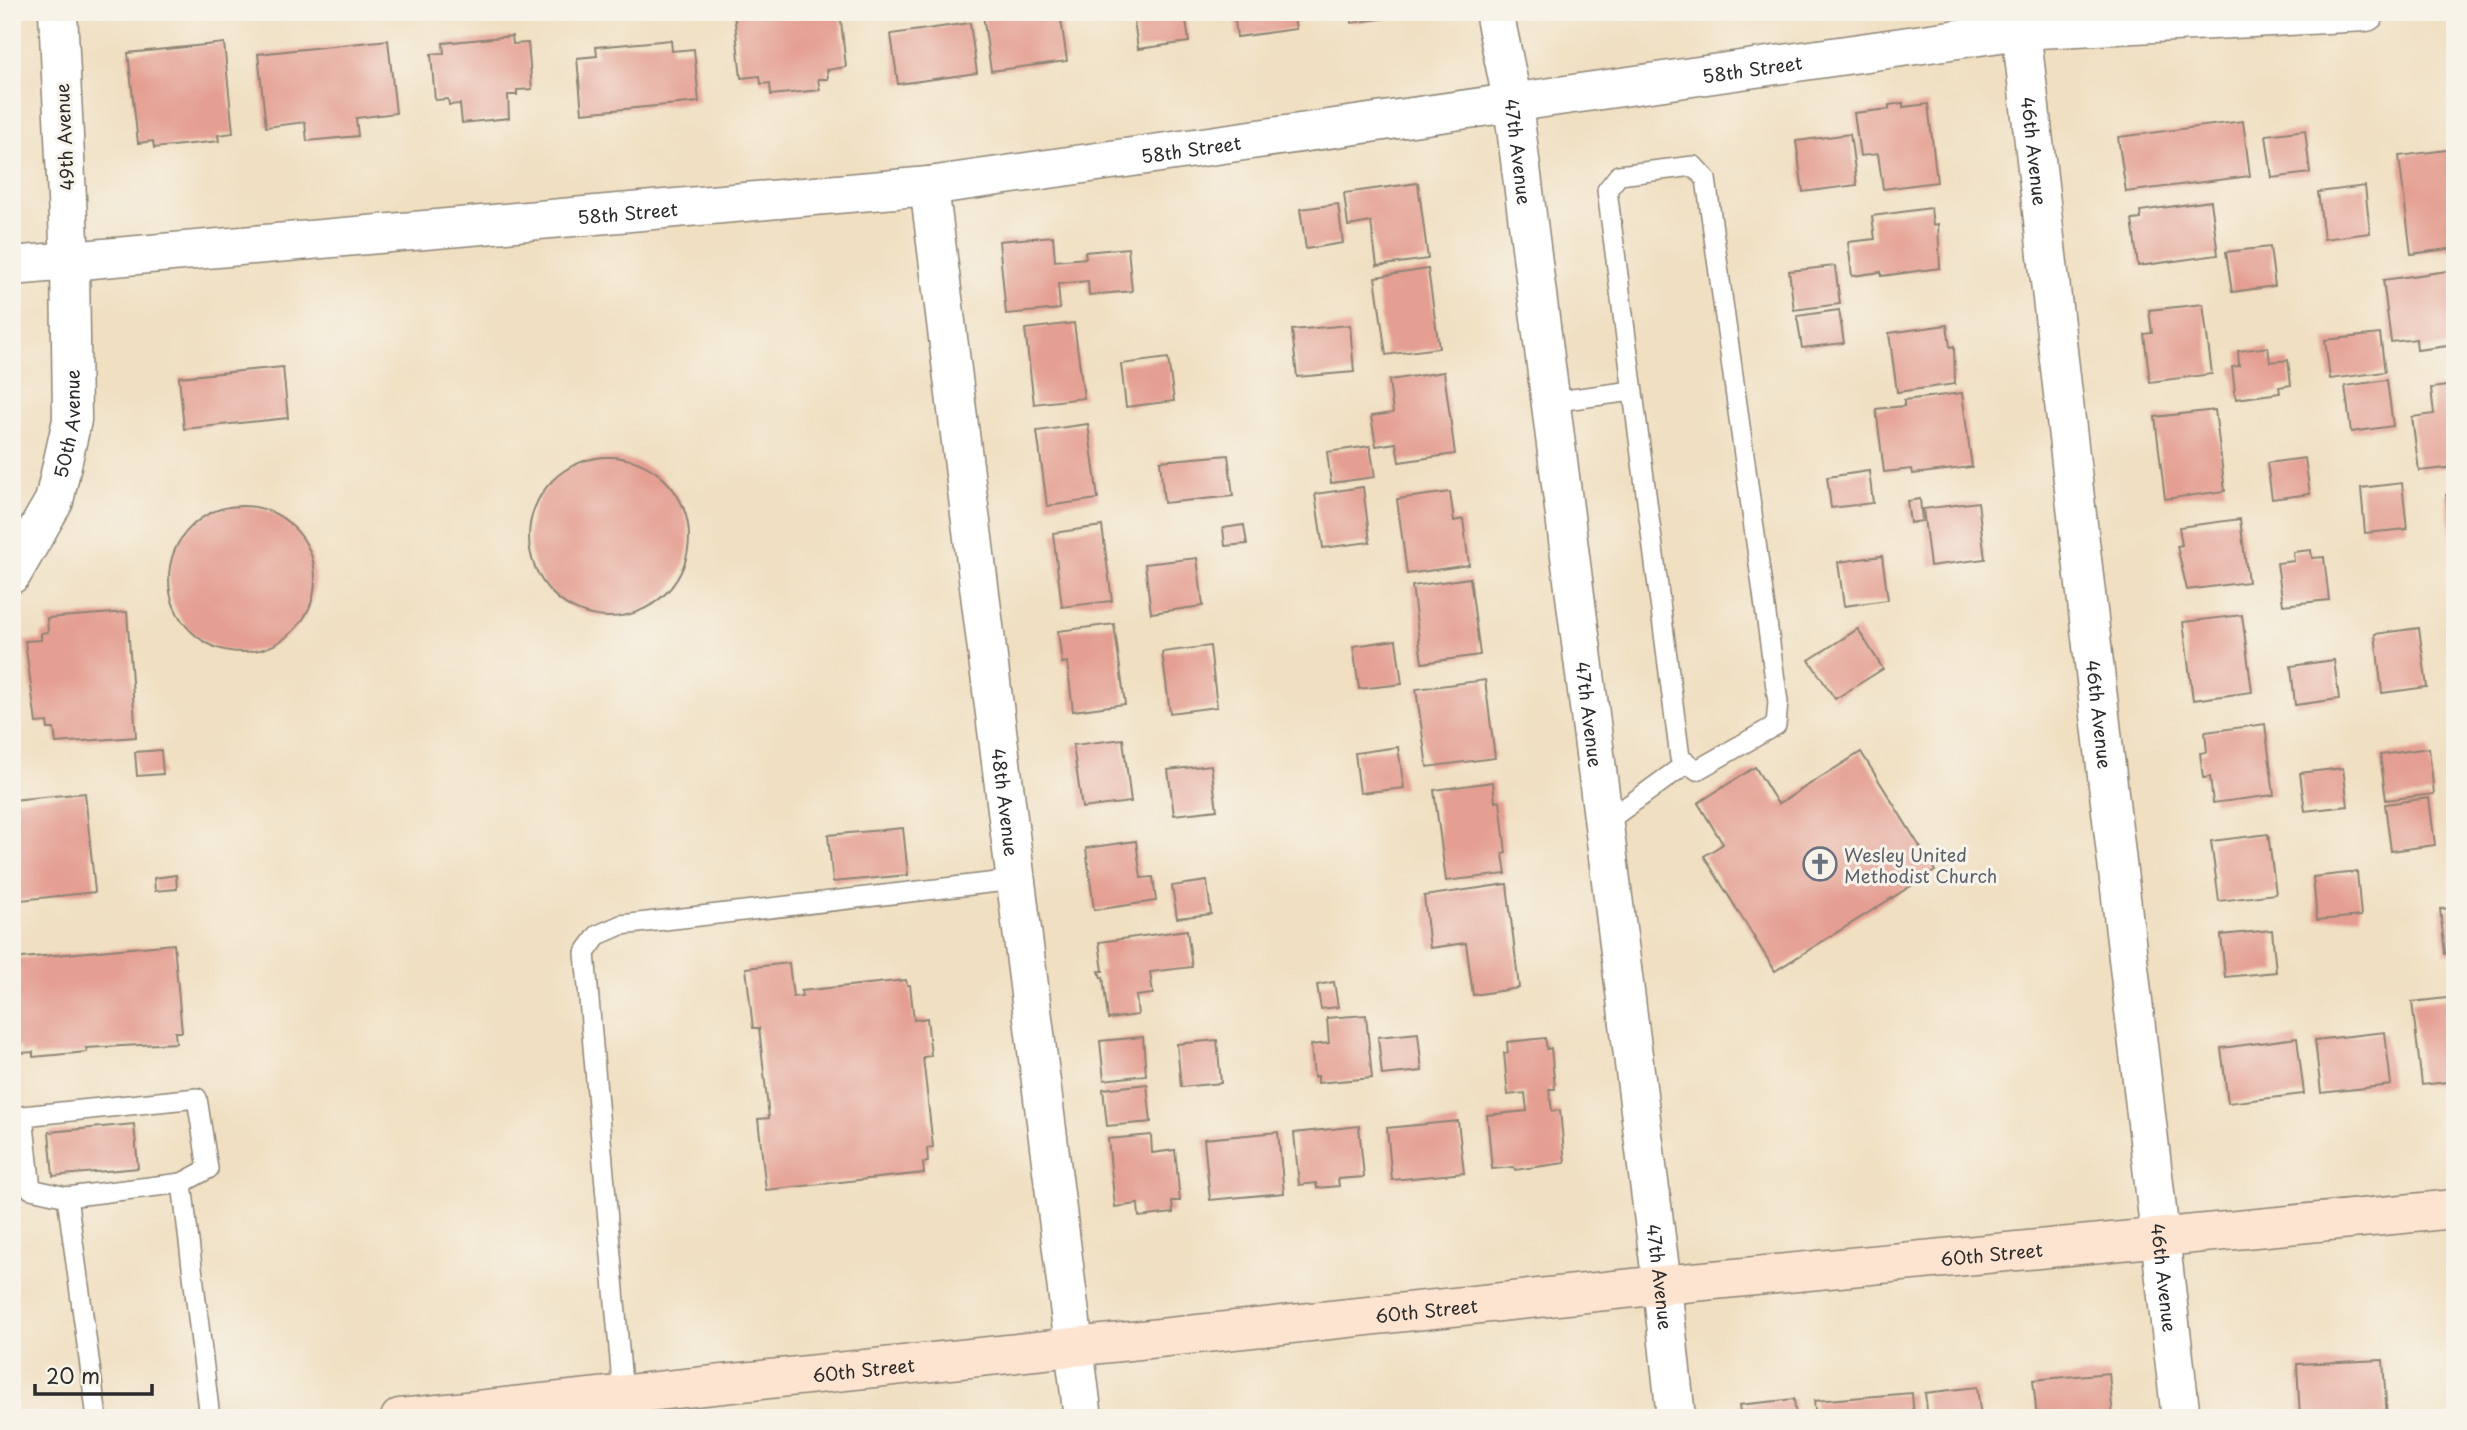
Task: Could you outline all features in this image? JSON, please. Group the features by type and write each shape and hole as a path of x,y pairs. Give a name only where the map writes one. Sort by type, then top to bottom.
{"street":[{"name":"49th Avenue","path":"58,12 70,261"},
{"name":"47th Avenue","path":"1494,12 1513,104 1662,1285 1676,1418"},
{"name":"58th Street","path":"12,266 929,186 1513,104 2020,21 2366,12"},
{"name":"46th Avenue","path":"2020,21 2181,1418"},
{"name":"48th Avenue","path":"929,186 1083,1418"},
{"name":"50th Avenue","path":"16,556 54,500 72,420 70,261"},
{"name":"60th Street","path":"400,1418 564,1410 623,1395 1074,1347 1662,1285 2455,1209"}],"lane":[{"path":"1694,166 1706,179 1778,702 1776,725 1698,770 1680,758 1632,391 1607,190 1619,175 1694,166"},
{"path":"1550,402 1632,391"},
{"path":"1604,824 1687,762"},
{"path":"623,1395 585,953 598,935 621,925 1016,880"},
{"path":"197,1098 208,1169 182,1183 67,1197 31,1189 20,1171 23,1116 197,1098"},
{"path":"182,1183 210,1418"},
{"path":"67,1197 97,1418"}],"building":[{"path":"734,12 840,12 846,67 827,70 828,79 818,79 820,90 771,95 770,83 761,84 760,76 741,78"},
{"path":"1005,12 1060,12 1067,61 991,71 983,15"},
{"path":"1133,12 1185,12 1189,42 1138,49"},
{"path":"1196,12 1234,12 1234,14 1197,19"},
{"path":"1234,12 1293,12 1296,29 1237,37"},
{"path":"1350,12 1408,12 1409,15 1352,23"},
{"path":"970,23 977,73 898,84 891,34"},
{"path":"512,36 513,44 528,43 532,89 517,90 517,95 508,95 509,118 462,123 460,104 449,105 448,99 435,100 431,54 444,53 443,43"},
{"path":"388,40 396,113 356,118 358,136 307,141 305,122 266,127 258,54"},
{"path":"671,40 672,51 694,49 699,102 582,113 577,58 597,56 596,47"},
{"path":"224,43 233,133 218,135 219,141 154,148 153,141 138,143 128,53"},
{"path":"1903,103 1903,107 1928,104 1937,182 1883,189 1878,154 1860,156 1854,113 1889,109 1889,105"},
{"path":"2243,121 2250,176 2126,192 2118,137"},
{"path":"2305,130 2310,173 2272,178 2266,135"},
{"path":"1850,134 1857,185 1803,192 1796,141"},
{"path":"2455,149 2455,248 2411,254 2399,156"},
{"path":"1418,183 1428,259 1377,266 1371,222 1348,226 1344,193"},
{"path":"2365,186 2370,233 2324,239 2318,192"},
{"path":"2211,201 2218,255 2138,266 2132,220 2141,219 2140,211"},
{"path":"1338,204 1343,243 1306,249 1300,209"},
{"path":"1931,208 1933,225 1938,224 1940,268 1881,276 1881,272 1852,276 1848,242 1875,239 1872,216"},
{"path":"1053,236 1055,261 1086,258 1085,252 1128,248 1132,291 1089,295 1088,281 1058,284 1060,309 1006,314 999,241"},
{"path":"2270,247 2275,286 2232,292 2226,252"},
{"path":"1835,266 1840,304 1794,310 1789,271"},
{"path":"1428,269 1439,348 1386,355 1375,277"},
{"path":"2455,270 2455,345 2417,350 2416,339 2391,342 2383,280"},
{"path":"2203,304 2212,374 2150,382 2144,334 2152,333 2149,310"},
{"path":"1839,310 1844,343 1802,348 1797,316"},
{"path":"1074,323 1084,398 1034,404 1025,329"},
{"path":"1350,325 1354,372 1297,377 1292,330"},
{"path":"1947,325 1950,347 1954,346 1955,384 1897,392 1889,333"},
{"path":"2380,334 2385,372 2330,379 2325,340"},
{"path":"2268,347 2270,362 2288,360 2291,385 2279,387 2280,393 2236,399 2232,367 2239,366 2238,351"},
{"path":"1168,358 1174,401 1126,407 1121,364"},
{"path":"283,367 288,418 184,429 179,377"},
{"path":"1444,372 1455,454 1399,462 1396,443 1376,446 1371,416 1393,413 1389,380"},
{"path":"2387,380 2393,426 2351,432 2345,386"},
{"path":"2455,385 2455,467 2419,471 2412,417 2434,414 2431,388"},
{"path":"1962,393 1972,467 1913,474 1912,469 1884,472 1876,409 1904,406 1904,400"},
{"path":"2215,410 2225,491 2165,499 2155,417"},
{"path":"1088,424 1098,499 1047,506 1037,431"},
{"path":"1370,446 1375,477 1331,483 1327,452"},
{"path":"1228,455 1233,496 1164,503 1160,461"},
{"path":"609,457 640,463 666,480 683,506 689,537 683,568 666,594 640,611 609,617 578,611 552,594 535,568 529,537 535,506 552,480 578,463"},
{"path":"2305,458 2310,494 2272,499 2267,463"},
{"path":"1869,471 1873,503 1831,508 1827,477"},
{"path":"2402,483 2407,529 2365,533 2361,488"},
{"path":"1363,487 1370,542 1323,548 1315,494"},
{"path":"1450,492 1454,521 1463,519 1469,565 1407,574 1397,499"},
{"path":"2455,494 2455,552 2453,552 2446,495"},
{"path":"1920,499 1922,521 1910,523 1907,501"},
{"path":"1978,502 1985,559 1930,566 1923,509"},
{"path":"242,506 270,511 294,527 310,551 315,579 310,607 294,631 270,647 242,652 214,647 190,631 174,607 169,579 174,551 190,527 214,511"},
{"path":"2240,519 2248,582 2187,590 2177,546 2182,545 2179,527"},
{"path":"1244,525 1247,544 1225,546 1223,528"},
{"path":"1102,526 1112,601 1062,607 1053,533"},
{"path":"2311,550 2312,558 2324,557 2329,600 2283,605 2277,563 2294,561 2293,552"},
{"path":"1882,556 1888,600 1844,606 1838,562"},
{"path":"1197,558 1203,606 1151,613 1145,564"},
{"path":"1470,578 1480,655 1422,663 1412,586"},
{"path":"127,612 136,737 56,743 54,729 48,729 47,722 36,723 25,641 41,640 41,633 48,632 47,618"},
{"path":"2242,615 2252,692 2193,700 2183,622"},
{"path":"1114,624 1125,704 1073,711 1067,662 1062,663 1058,631"},
{"path":"2419,628 2427,687 2382,693 2375,634"},
{"path":"1858,629 1883,669 1835,699 1809,660"},
{"path":"1396,640 1402,684 1359,689 1353,646"},
{"path":"1210,646 1217,707 1170,713 1162,652"},
{"path":"2334,660 2339,699 2295,705 2291,666"},
{"path":"1485,680 1495,758 1427,767 1416,689"},
{"path":"2265,724 2274,795 2213,803 2210,777 2203,778 2200,753 2207,752 2205,732"},
{"path":"1123,739 1131,802 1082,808 1073,745"},
{"path":"1398,747 1404,788 1360,793 1355,753"},
{"path":"2429,748 2434,794 2386,800 2380,755"},
{"path":"161,750 163,774 137,776 135,752"},
{"name":"Wesley United Methodist Church","path":"1861,752 1935,871 1775,971 1704,856 1723,844 1698,803 1755,767 1778,804"},
{"path":"1211,765 1217,810 1174,815 1168,770"},
{"path":"2343,768 2348,806 2305,811 2300,773"},
{"path":"1493,782 1495,802 1500,801 1506,874 1446,881 1434,790"},
{"path":"85,793 95,892 12,901 12,800"},
{"path":"2429,798 2435,845 2391,851 2385,804"},
{"path":"903,828 908,875 833,882 828,835"},
{"path":"2268,834 2276,894 2219,901 2211,841"},
{"path":"1136,841 1141,878 1153,877 1156,901 1094,910 1086,848"},
{"path":"2357,872 2361,916 2317,920 2313,877"},
{"path":"176,875 177,889 155,891 154,878"},
{"path":"1207,881 1211,914 1177,918 1172,886"},
{"path":"1507,884 1519,988 1473,995 1466,943 1430,948 1424,896"},
{"path":"2455,908 2455,953 2445,954 2440,909"},
{"path":"1187,930 1192,967 1150,972 1153,994 1136,996 1138,1015 1108,1019 1103,977 1101,978 1099,971 1103,971 1099,942"},
{"path":"2272,930 2276,972 2225,977 2221,935"},
{"path":"174,944 182,1032 175,1032 176,1043 86,1048 87,1052 33,1057 33,1052 21,1053 20,1047 12,1048 12,959"},
{"path":"789,963 793,997 802,996 801,991 906,980 907,985 910,985 914,1020 927,1018 931,1056 923,1057 933,1147 927,1148 928,1162 923,1163 924,1173 766,1190 758,1119 769,1118 759,1028 753,1028 746,968"},
{"path":"1334,982 1338,1007 1321,1009 1317,985"},
{"path":"2455,997 2455,1081 2422,1085 2412,1002"},
{"path":"1366,1015 1372,1078 1318,1083 1318,1076 1314,1077 1311,1045 1329,1043 1327,1018"},
{"path":"2385,1032 2391,1085 2321,1093 2315,1040"},
{"path":"1418,1033 1422,1071 1382,1075 1378,1037"},
{"path":"1143,1037 1146,1075 1104,1080 1100,1041"},
{"path":"1545,1038 1547,1049 1551,1048 1555,1089 1549,1089 1552,1111 1560,1110 1565,1163 1515,1170 1514,1167 1492,1169 1487,1115 1527,1111 1525,1093 1508,1095 1504,1053 1508,1053 1507,1042"},
{"path":"2297,1038 2304,1094 2228,1103 2221,1048"},
{"path":"1217,1040 1221,1083 1181,1087 1177,1044"},
{"path":"1147,1084 1151,1122 1107,1126 1103,1089"},
{"path":"1458,1121 1464,1173 1392,1180 1387,1128"},
{"path":"134,1124 138,1168 53,1176 49,1132"},
{"path":"1359,1126 1364,1177 1338,1179 1339,1186 1317,1188 1316,1183 1299,1185 1294,1133"},
{"path":"1278,1132 1284,1193 1210,1200 1204,1139"},
{"path":"1151,1135 1152,1153 1175,1150 1180,1201 1172,1201 1173,1213 1139,1217 1138,1204 1115,1207 1108,1139"},
{"path":"2383,1360 2387,1418 2300,1418 2297,1364"},
{"path":"2109,1373 2113,1418 2037,1418 2033,1380"},
{"path":"1977,1387 1981,1418 1928,1418 1925,1393"},
{"path":"1912,1393 1914,1418 1816,1418 1814,1401"},
{"path":"1794,1399 1796,1418 1741,1418 1739,1405"}],"place":[{"name":"Wesley United Methodist Church","path":"1820,864"}]}
